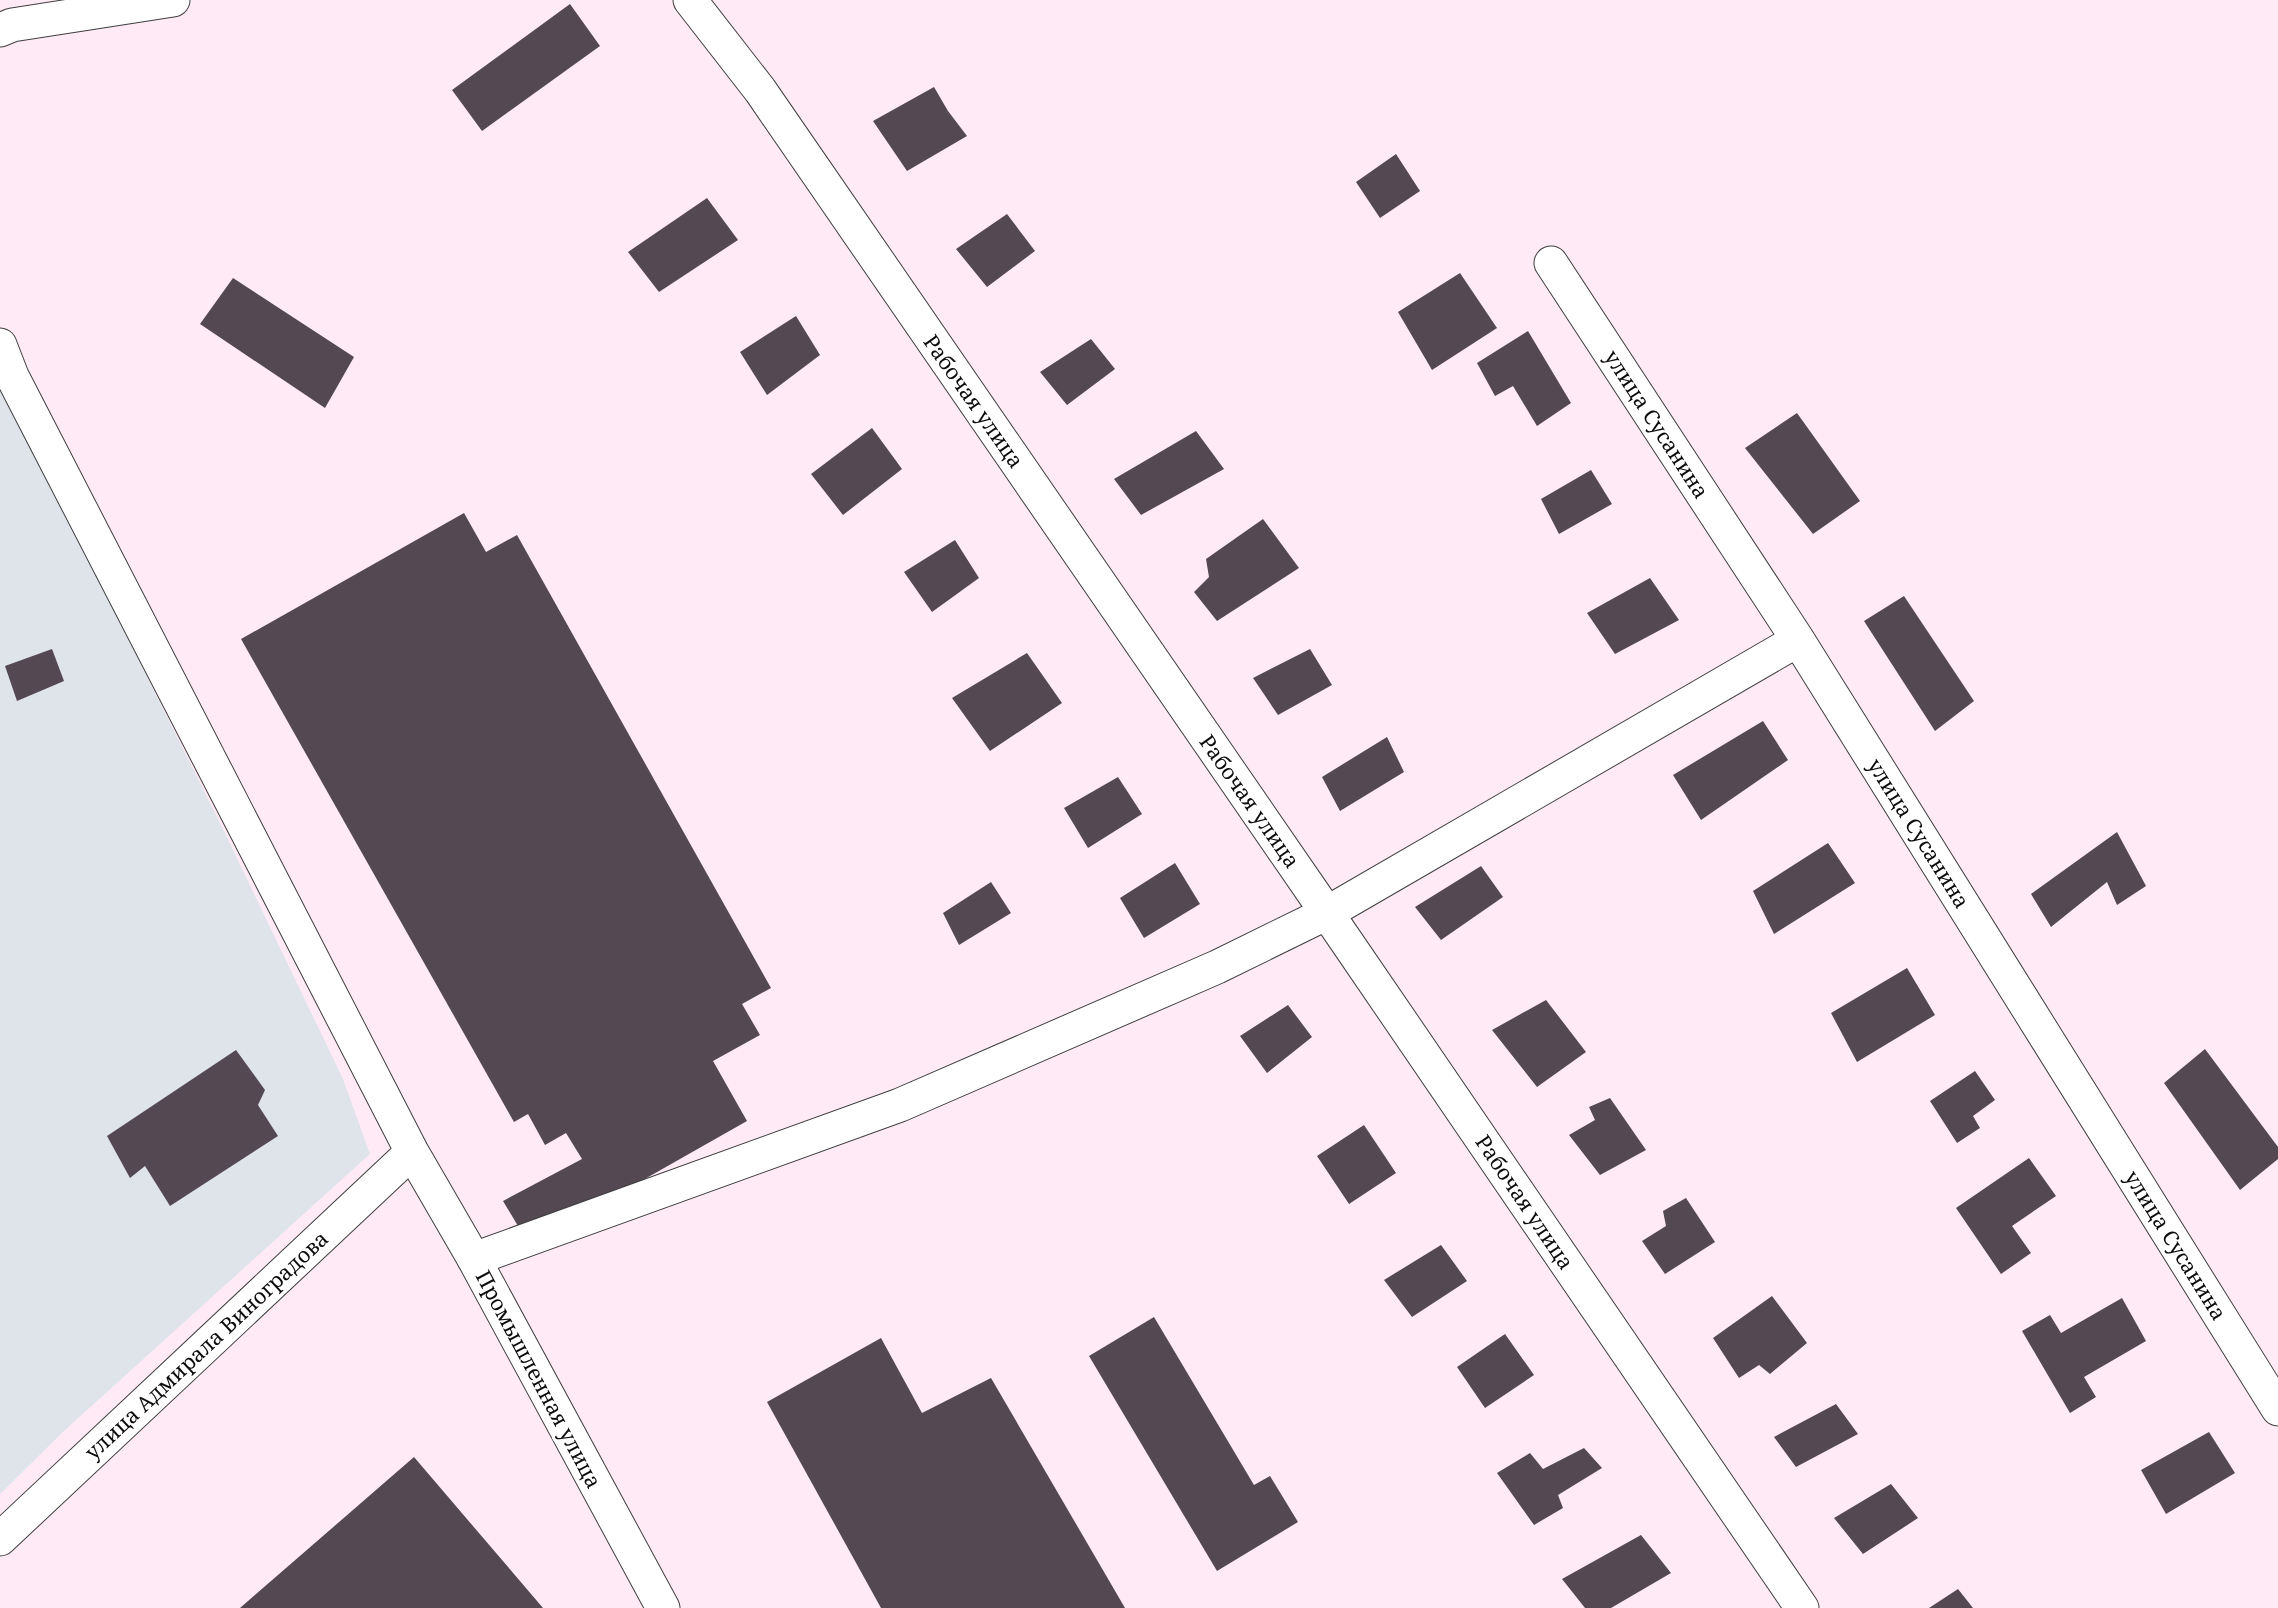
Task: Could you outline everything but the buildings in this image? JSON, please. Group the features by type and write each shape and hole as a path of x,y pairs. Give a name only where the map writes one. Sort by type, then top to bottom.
{"street":[{"path":"0,30 12,25 173,0"},
{"name":"Рабочая улица","path":"690,0 760,90 1327,912 1802,1608"},
{"name":"улица Сусанина","path":"1551,263 1798,640 2278,1409"},
{"name":"Промышленная улица","path":"0,345 18,387 412,1152 474,1259 663,1608"},
{"path":"474,1259 900,1105 1217,968 1327,912 1798,640"},
{"name":"улица Адмирала Виноградова","path":"0,1539 412,1152"}],"shaded area":[{"path":"0,382 222,827 343,1079 370,1154 65,1430 0,1494"}]}
